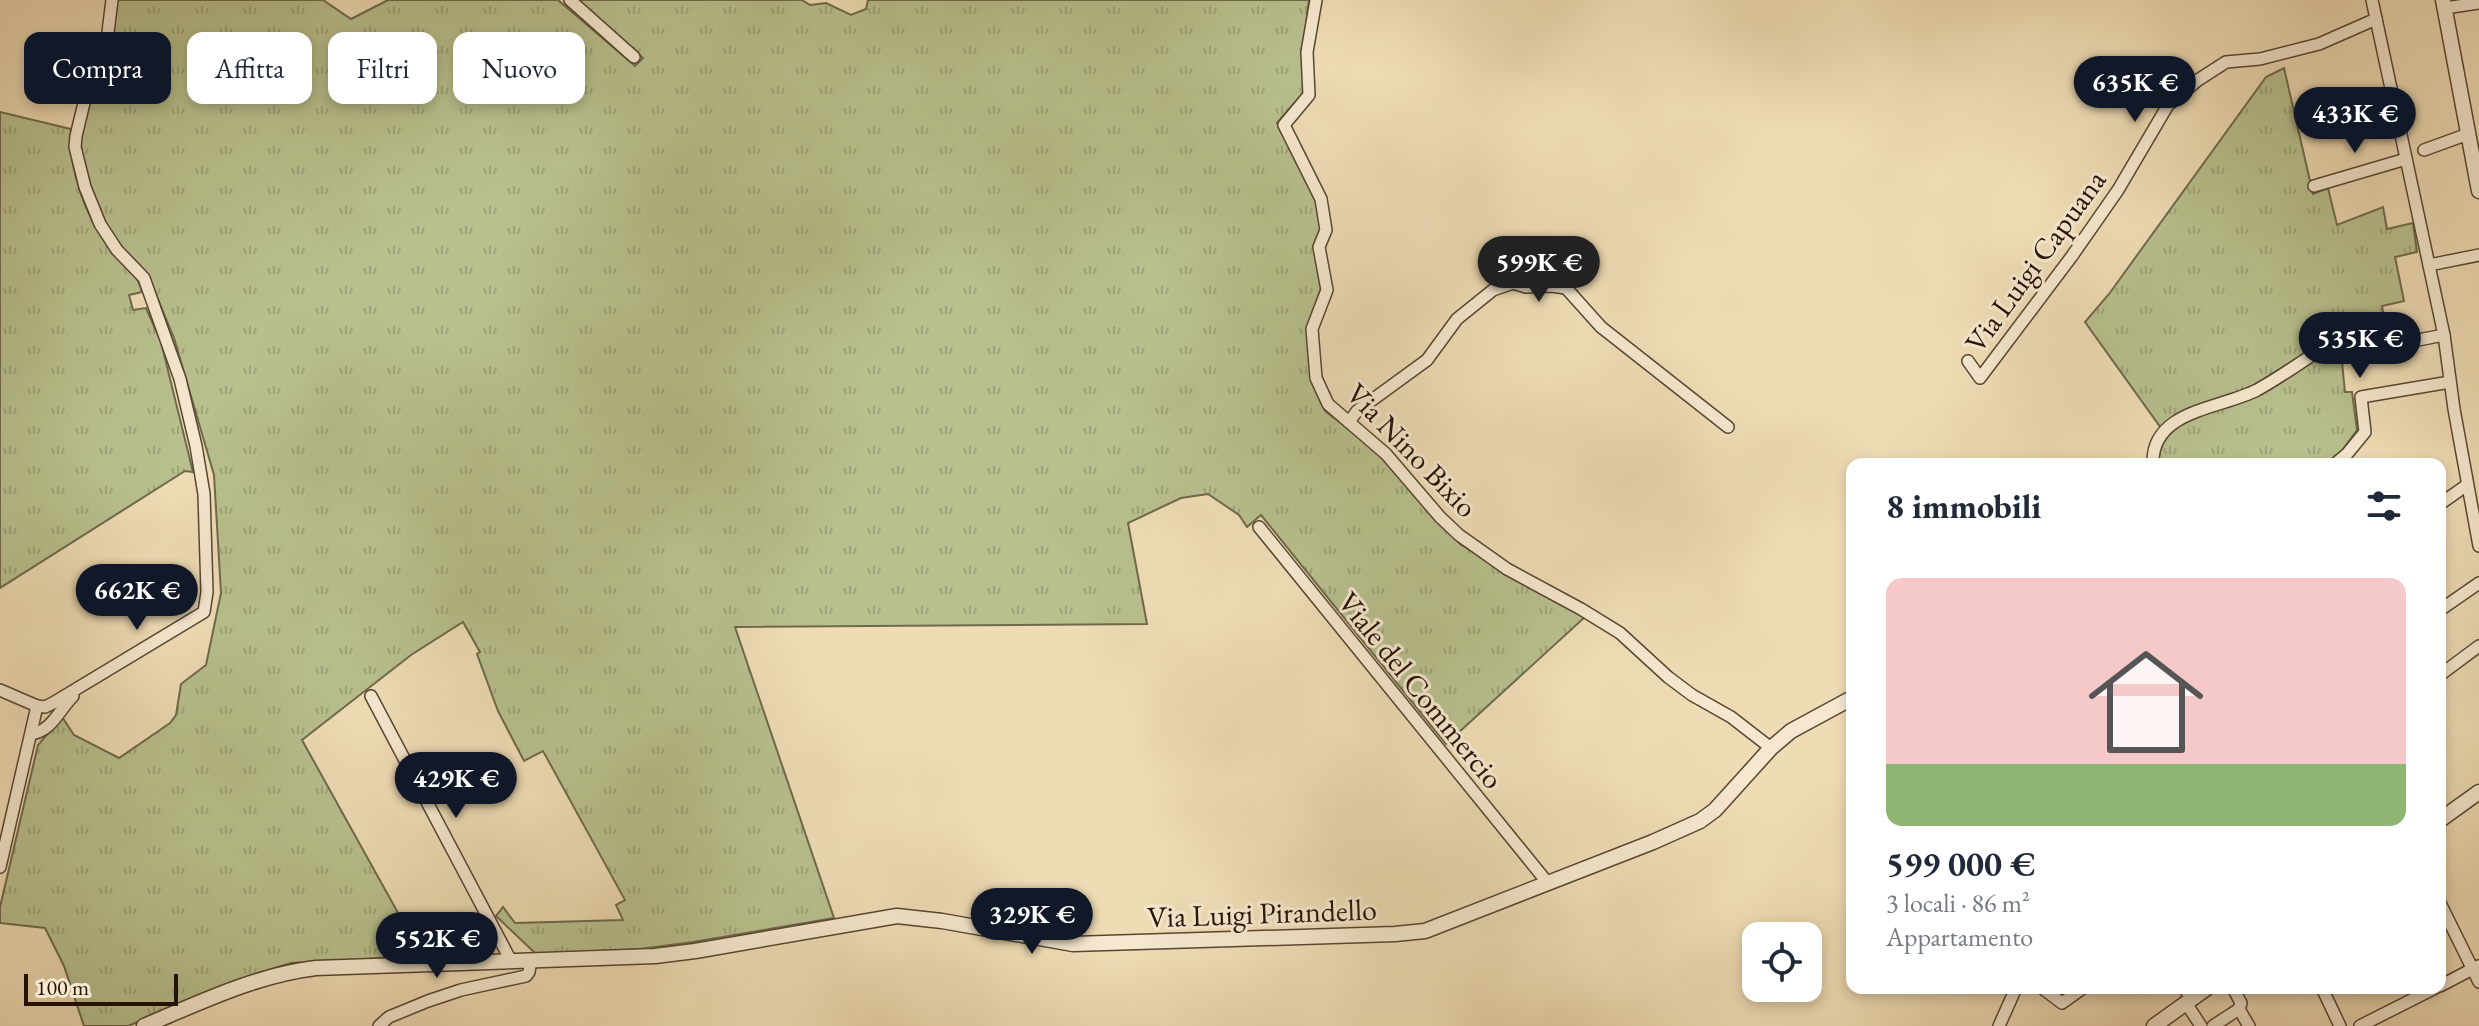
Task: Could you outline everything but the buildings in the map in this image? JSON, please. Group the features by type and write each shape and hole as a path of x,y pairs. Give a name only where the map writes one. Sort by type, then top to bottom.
{"street":[{"path":"0,865 31,734 41,707 204,612 207,592 204,494 180,379 144,278 117,250 100,224 85,187 75,147 90,78 106,48 112,0"},
{"path":"570,0 634,57"},
{"name":"Via Nino Bixio","path":"1316,0 1307,52 1309,95 1284,125 1321,199 1326,230 1319,247 1327,290 1312,329 1316,378 1328,404 1398,465 1440,517 1459,535 1507,569 1620,633 1668,677 1740,723 1771,748"},
{"path":"2372,0 2444,335 2479,546"},
{"path":"2479,3 2444,4 2479,191"},
{"name":"Via Luigi Capuana","path":"1968,361 1980,378 2118,190 2168,105 2226,62 2260,59 2319,44 2376,19"},
{"path":"2424,150 2468,134"},
{"path":"2314,186 2406,159"},
{"path":"2429,265 2479,255"},
{"path":"1349,422 1357,411 1427,360 1457,319 1493,290 1513,283 1526,287 1566,288 1601,327 1728,427"},
{"path":"2153,458 2156,441 2173,422 2255,391 2321,349 2332,345 2366,350 2444,335"},
{"path":"2342,458 2365,432 2361,397 2450,382"},
{"path":"2446,500 2467,485"},
{"name":"Viale del Commercio","path":"1259,527 1547,882"},
{"path":"2446,606 2479,583"},
{"path":"2446,671 2479,646"},
{"path":"31,734 46,730 63,706 88,682"},
{"path":"0,690 41,707 55,718"},
{"path":"371,696 511,961"},
{"name":"Via Luigi Pirandello","path":"150,1025 274,975 294,971 668,954 897,916 1073,944 1425,931 1700,821 1715,810 1771,748 1791,731 1846,701"},
{"path":"2446,816 2479,792"},
{"path":"2446,914 2476,968 2479,982"},
{"path":"379,1026 389,1017 428,1001 461,990 526,976 531,960"},
{"path":"2446,983 2476,968"},
{"path":"1999,1026 2013,994"},
{"path":"2050,994 2062,1003 2075,994"},
{"path":"2213,1026 2239,1009 2241,1003 2236,994"},
{"path":"2325,994 2340,1026"},
{"path":"2360,1026 2424,994"},
{"path":"2154,1026 2187,997 2201,1026"},
{"path":"2239,1009 2249,1026"}],"green space":[{"path":"117,0 323,0 351,19 388,0 558,0 635,66 643,58 578,0 802,0 810,5 826,3 851,15 866,9 868,0 1309,0 1303,50 1305,91 1277,123 1313,189 1321,224 1322,285 1308,326 1311,375 1325,411 1374,448 1460,544 1585,617 1446,744 1261,515 1247,527 1239,515 1208,494 1181,498 1128,523 1147,624 735,627 834,918 640,949 536,954 496,916 503,907 515,923 623,920 616,905 625,900 543,751 524,761 498,711 477,654 480,652 463,622 411,655 302,740 422,956 291,963 249,976 128,1026 84,1026 64,966 45,928 0,923 0,907 38,745 62,717 74,735 119,758 170,723 176,715 181,684 206,665 221,593 214,475 174,338 147,273 116,242 104,225 80,159 78,134 90,104 171,104 171,32 113,32"},
{"path":"2284,68 2313,194 2328,188 2337,225 2383,207 2387,229 2413,223 2417,252 2395,257 2404,301 2382,306 2388,340 2368,343 2336,334 2244,391 2177,414 2161,428 2085,322 2109,294 2266,77"},
{"path":"0,112 71,129 72,160 86,206 100,235 137,279 142,292 129,295 133,310 146,308 161,342 193,472 185,471 0,588"},
{"path":"2334,351 2341,352 2345,392 2352,392 2357,430 2334,458 2159,458 2165,439 2184,421"}]}
